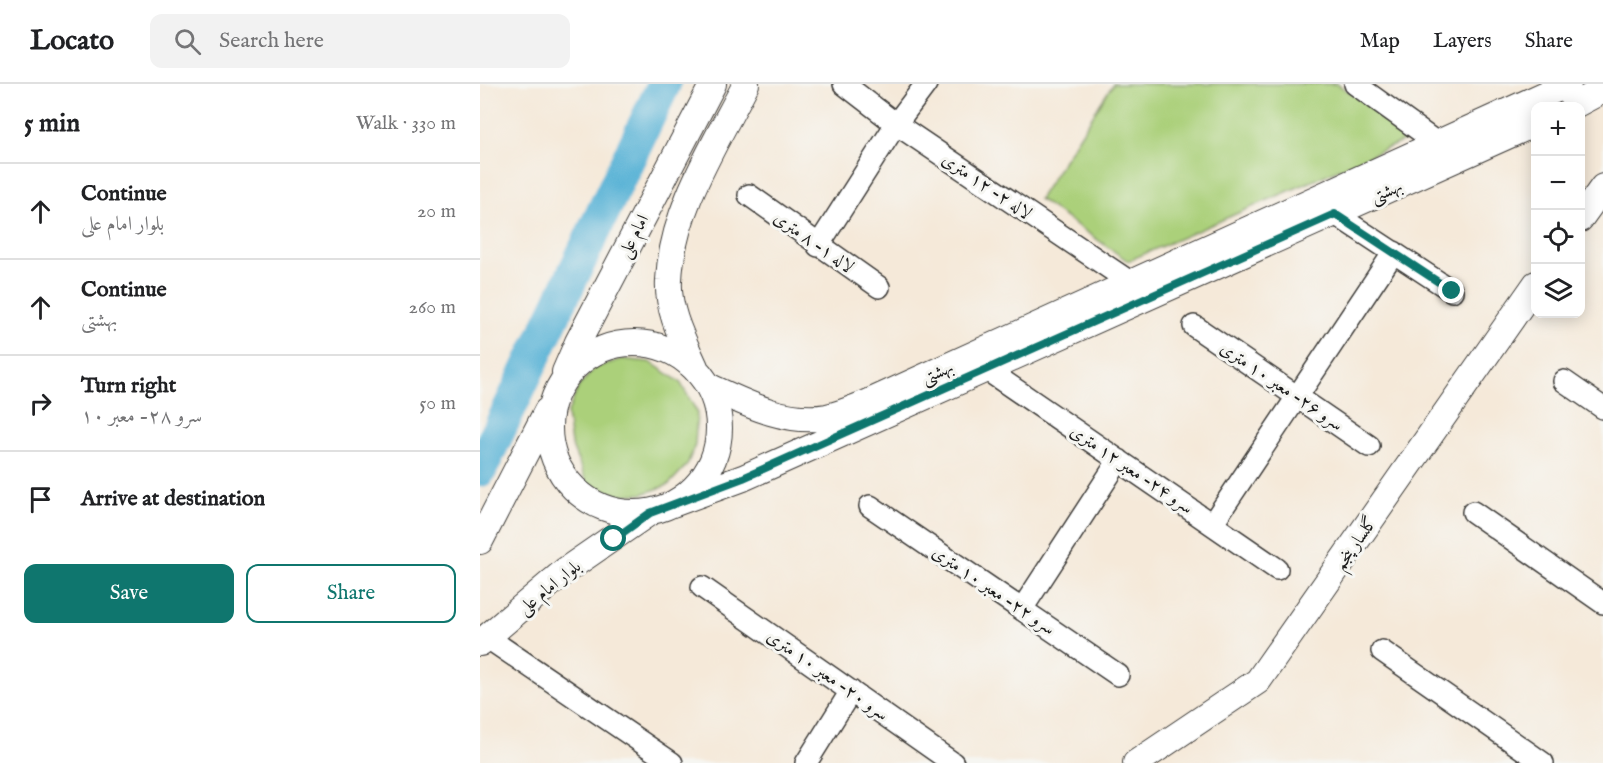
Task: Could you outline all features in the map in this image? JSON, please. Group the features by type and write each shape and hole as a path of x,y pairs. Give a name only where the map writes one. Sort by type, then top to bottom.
{"street":[{"name":"امام علی","path":"558,390 578,342 713,84"},
{"name":"امام علی","path":"702,377 673,314 668,281 675,238 688,200 746,84"},
{"name":"لاله ۲- ۱۲ متری","path":"844,84 896,124 1133,284"},
{"path":"818,246 896,124 926,84"},
{"path":"1355,84 1437,143"},
{"name":"بهشتی","path":"702,377 753,406 789,417 827,417 867,403 1133,284 1568,84"},
{"path":"1580,102 1603,90"},
{"path":"1585,108 1593,108 1603,113"},
{"name":"بهشتی","path":"675,503 743,478 1531,125"},
{"path":"1585,213 1603,187"},
{"name":"لاله ۱- ۸ متری","path":"749,195 879,287"},
{"path":"1335,214 1452,291"},
{"path":"1212,524 1394,252"},
{"name":"گلسار پنجم","path":"1136,763 1258,681 1531,291"},
{"name":"سرو ۲۶- معبر ۱۰ متری","path":"1194,326 1370,446"},
{"path":"480,541 558,390 579,363 609,346 632,343 655,345 676,354 702,377 718,411 719,438 712,464 697,486 675,503 650,513 623,513 597,505 575,489 559,468 550,433 550,415 558,390"},
{"name":"سرو ۲۴- معبر ۱۲ متری","path":"987,370 1277,569"},
{"path":"1564,381 1603,408"},
{"path":"1022,609 1119,460"},
{"name":"سرو ۲۲- معبر ۱۰ متری","path":"870,506 1118,675"},
{"path":"1473,512 1603,603"},
{"name":"بلوار امام علی","path":"482,639 566,570 650,513"},
{"name":"سرو ۲۰- معبر ۱۰ متری","path":"702,587 953,763"},
{"path":"482,639 672,763"},
{"path":"1382,651 1543,763"},
{"path":"806,763 851,692"}],"green space":[{"path":"1113,84 1337,84 1415,136 1128,261 1039,199"},
{"path":"622,359 650,362 680,382 697,412 695,445 687,465 668,485 642,494 617,495 587,483 571,444 567,414 579,386 595,368"}],"waterway":[{"path":"480,470 664,84"}],"route":[{"path":"614,539 650,513 743,478 1335,214 1452,291"}]}
